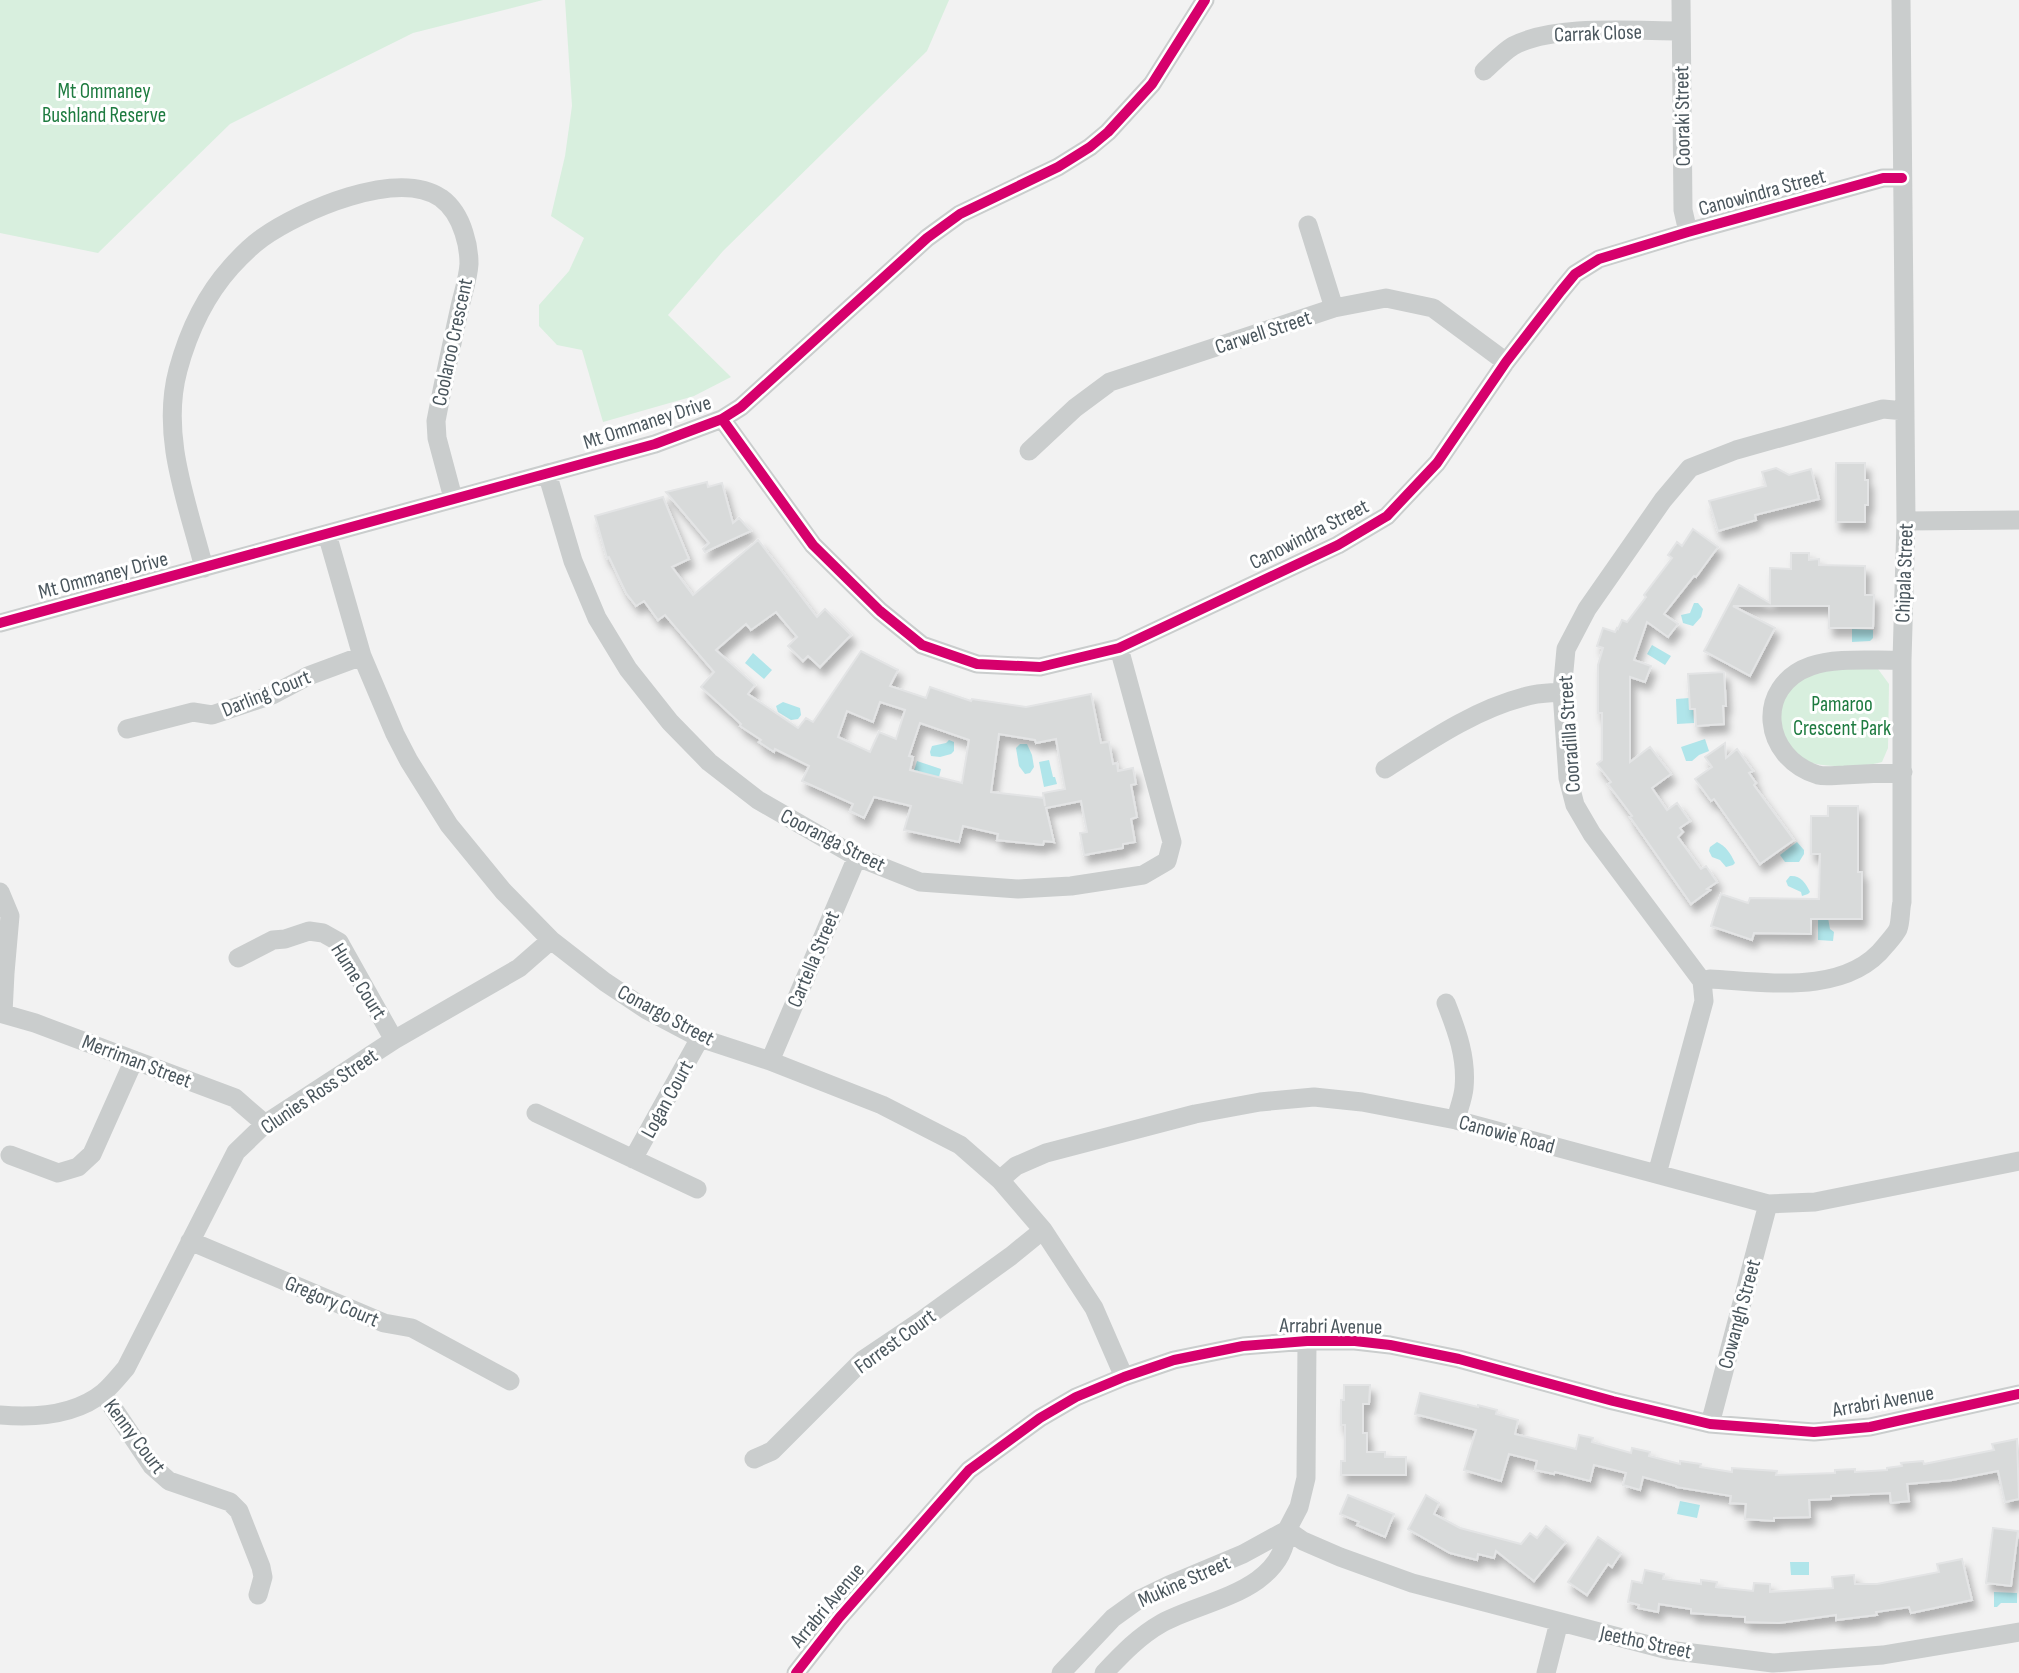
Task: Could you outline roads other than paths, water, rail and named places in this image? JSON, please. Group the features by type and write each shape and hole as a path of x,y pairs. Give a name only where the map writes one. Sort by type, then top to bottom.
{"street":[{"name":"Mt Ommaney Drive","path":"0,623 655,444 722,419 770,382 927,238 960,214 1058,167 1108,132 1152,83 1205,0"},
{"name":"Cooraki Street","path":"1681,0 1683,210 1688,232"},
{"name":"Chipala Street","path":"1702,981 1710,979 1807,984 1824,981 1863,967 1879,953 1897,930 1902,902 1902,660 1906,521 1901,0"},
{"name":"Carrak Close","path":"1484,71 1511,47 1538,36 1569,32 1681,31"},
{"name":"Canowindra Street","path":"722,419 813,545 880,611 922,645 977,664 1040,667 1119,648 1338,545 1387,516 1437,463 1506,362 1575,274 1599,259 1883,178 1902,178"},
{"name":"Coolaroo Crescent","path":"204,568 175,457 172,423 177,373 189,334 229,268 260,239 297,216 360,193 396,188 417,189 441,198 457,215 465,235 469,264 436,421 437,438 453,498"},
{"path":"1308,225 1334,308"},
{"name":"Carwell Street","path":"1029,451 1075,408 1110,383 1334,308 1386,298 1433,308 1506,362"},
{"name":"Cooradilla Street","path":"1702,981 1592,834 1575,805 1568,778 1562,692 1566,649 1587,608 1663,500 1690,468 1735,450 1882,409 1905,411"},
{"name":"Cooranga Street","path":"547,473 573,562 597,618 628,668 666,719 709,762 758,800 857,857 920,882 1018,889 1071,886 1143,875 1167,861 1172,842 1119,648"},
{"path":"1906,521 2019,520"},
{"name":"Conargo Street","path":"327,534 362,656 395,734 449,825 503,891 551,940 605,982 647,1010 700,1038 769,1061 882,1105 960,1145 1000,1180 1043,1230 1094,1308 1124,1377"},
{"name":"Darling Court","path":"127,729 193,712 212,715 272,695 308,676 362,656"},
{"path":"1902,660 1812,665 1792,675 1778,689 1772,720 1776,741 1787,758 1820,776 1903,772"},
{"path":"1385,769 1485,710 1526,696 1562,692"},
{"name":"Cartella Street","path":"769,1061 857,857"},
{"path":"0,892 10,916 2,1013"},
{"name":"Hume Court","path":"238,958 273,940 309,931 323,933 339,942 394,1040"},
{"name":"Clunies Ross Street","path":"0,1415 41,1416 72,1409 103,1393 126,1368 236,1152 265,1125 394,1040 519,968 551,940"},
{"path":"1657,1174 1704,1001 1702,981"},
{"path":"1446,1003 1464,1055 1464,1089 1456,1120"},
{"name":"Merriman Street","path":"2,1013 235,1098 265,1125"},
{"name":"Logan Court","path":"633,1159 700,1038"},
{"path":"10,1155 58,1173 78,1167 92,1154 134,1060"},
{"name":"Canowie Road","path":"1000,1180 1016,1166 1046,1153 1195,1114 1260,1102 1314,1097 1362,1102 1456,1120 1768,1204 1815,1202 2019,1161"},
{"name":"Logan Court","path":"536,1113 697,1189"},
{"name":"Cowangh Street","path":"1710,1424 1768,1204"},
{"name":"Forrest Court","path":"754,1459 772,1451 863,1360 967,1289 1043,1230"},
{"name":"Gregory Court","path":"190,1241 384,1323 412,1328 510,1381"},
{"name":"Arrabri Avenue","path":"796,1673 839,1618 969,1470 1040,1418 1076,1397 1174,1360 1243,1346 1307,1341 1355,1341 1459,1359 1710,1424 1814,1432 1870,1427 2019,1394"},
{"name":"Mukine Street","path":"1104,1673 1132,1645 1160,1624 1231,1596 1250,1585 1278,1559 1286,1543 1287,1531 1299,1507 1306,1478 1307,1341"},
{"name":"Kenny Court","path":"103,1393 152,1466 169,1481 230,1502 239,1511 261,1567 263,1577 258,1595"},
{"name":"Mukine Street","path":"1061,1673 1113,1618 1138,1600 1233,1559 1287,1531"},
{"name":"Jeetho Street","path":"1287,1531 1340,1557 1412,1583 1668,1650 1773,1668 1883,1656 2019,1632"},
{"path":"1546,1673 1559,1622"}],"water":[{"path":"1694,603 1698,603 1703,609 1701,617 1693,626 1683,623 1681,615 1690,613"},
{"path":"1852,629 1873,630 1873,638 1870,641 1852,642"},
{"path":"1652,645 1671,656 1665,665 1647,654"},
{"path":"753,653 772,670 764,679 745,663"},
{"path":"1689,698 1694,723 1677,724 1676,699"},
{"path":"783,702 800,708 801,715 798,719 791,720 778,712 776,706"},
{"path":"1705,739 1709,751 1692,761 1686,761 1681,747"},
{"path":"949,740 954,742 954,751 951,754 931,756 932,746"},
{"path":"1020,744 1027,744 1032,755 1034,767 1030,773 1025,774 1019,766 1016,748"},
{"path":"1049,760 1057,784 1044,787 1039,762"},
{"path":"917,761 941,769 939,777 914,771"},
{"path":"1717,842 1730,853 1735,863 1733,865 1726,867 1720,860 1712,857 1710,847"},
{"path":"1797,842 1804,854 1799,862 1785,862 1780,855"},
{"path":"1790,876 1802,880 1810,892 1802,896 1801,892 1788,886 1786,881"},
{"path":"1818,918 1828,918 1830,929 1834,932 1833,941 1818,940"},
{"path":"1680,1501 1700,1505 1697,1518 1677,1514"},
{"path":"1790,1562 1809,1562 1809,1575 1791,1575"},
{"path":"1994,1592 2017,1593 2017,1603 2001,1603 1994,1607"}],"park label":[{"name":"Mt Ommaney Bushland Reserve","path":"104,103"},
{"name":"Pamaroo Crescent Park","path":"1842,716"}]}
